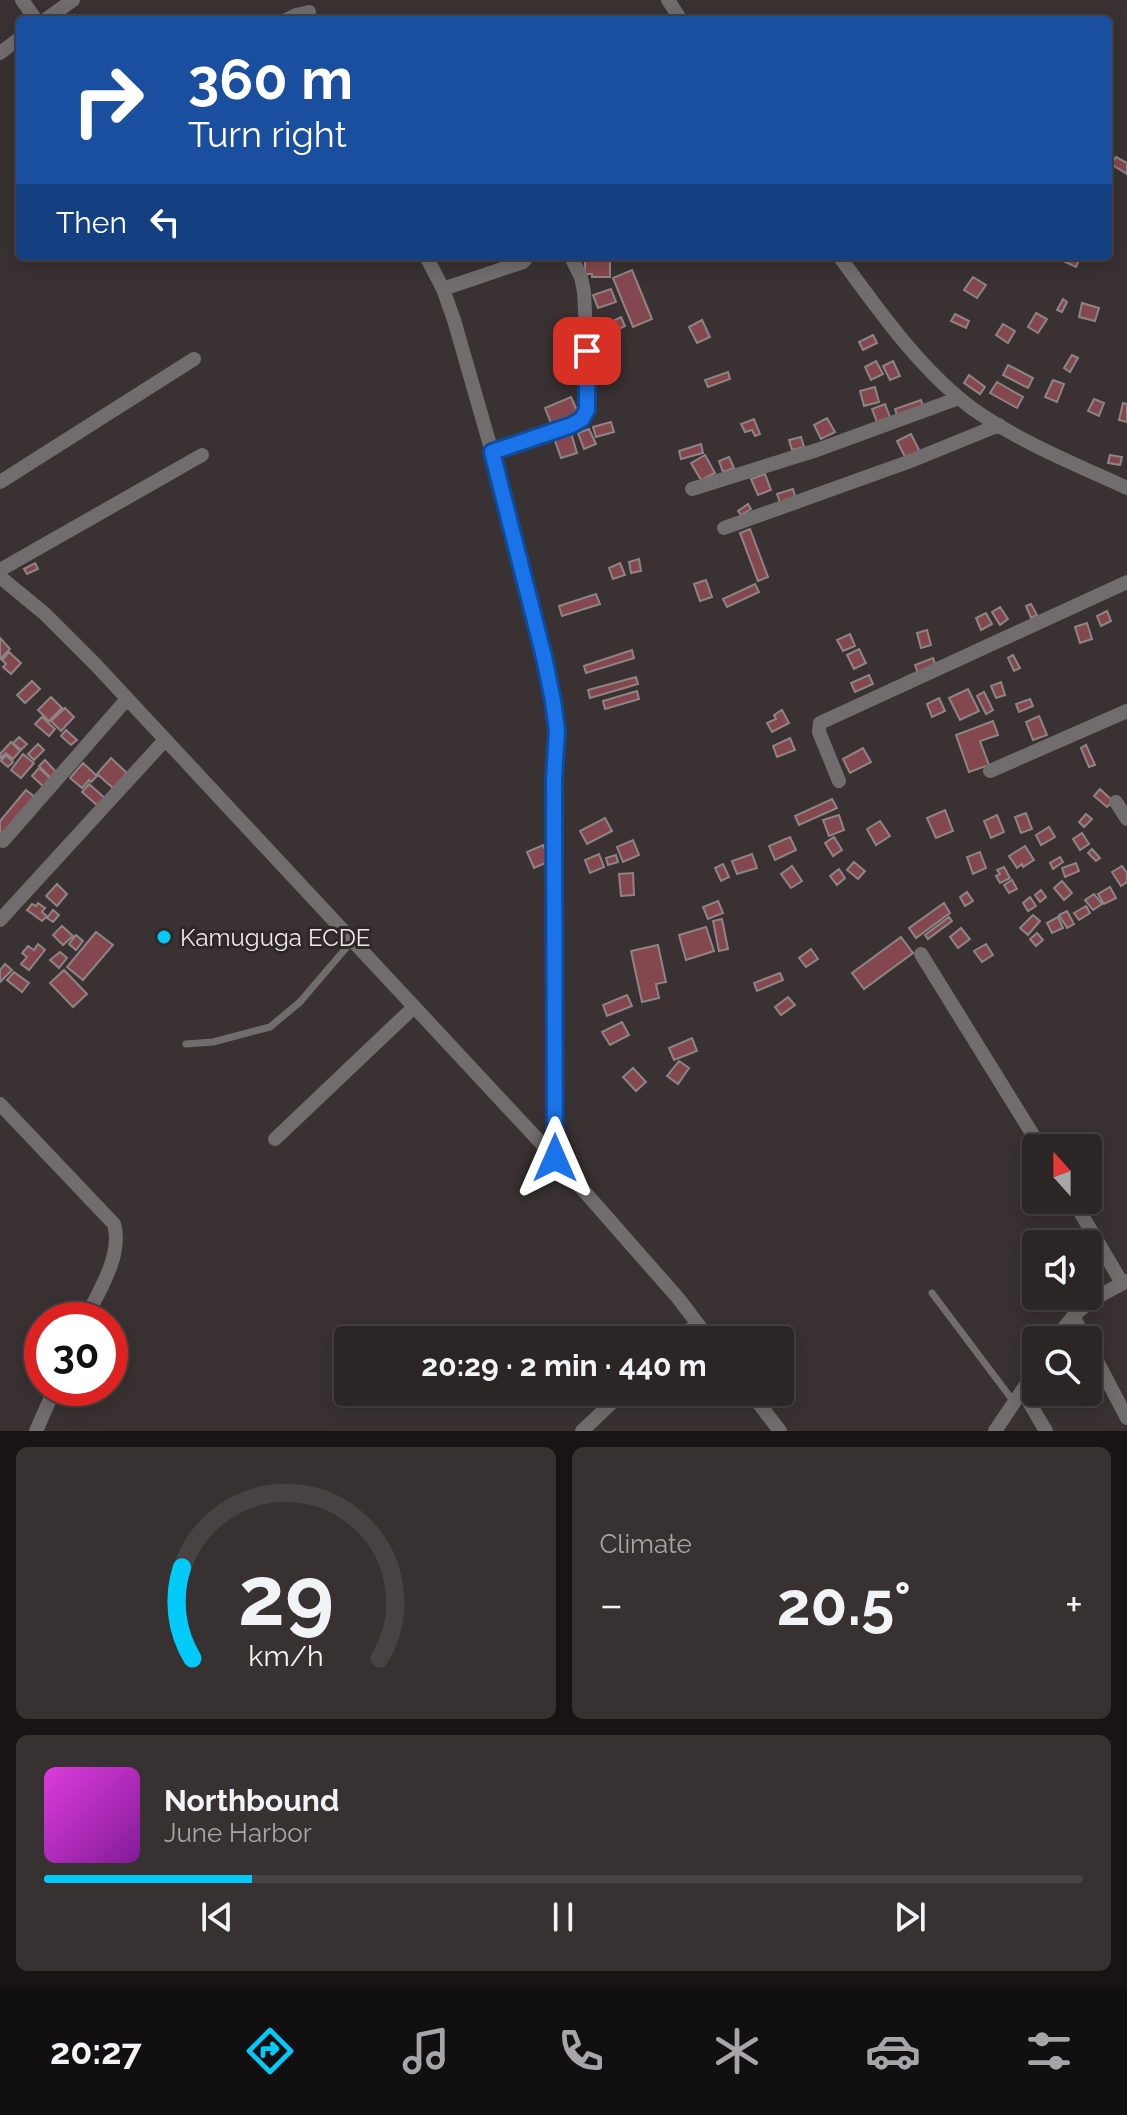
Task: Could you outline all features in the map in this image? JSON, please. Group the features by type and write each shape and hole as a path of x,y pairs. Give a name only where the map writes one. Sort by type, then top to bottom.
{"street":[{"path":"51,16 73,0"},
{"path":"428,260 454,320 492,452 544,657 557,730 554,780 555,1158"},
{"path":"443,289 525,260"},
{"path":"842,260 884,317 959,398 1012,433 1127,488"},
{"path":"492,452 572,425 585,415 587,351 584,292 573,261"},
{"path":"0,482 194,359"},
{"path":"692,489 817,450 959,398"},
{"path":"724,528 908,462 999,425"},
{"path":"0,570 202,455"},
{"path":"0,577 45,614 127,699 555,1158 699,1326"},
{"path":"839,781 819,732 820,723 1127,582"},
{"path":"3,841 127,699"},
{"path":"990,771 1127,711"},
{"path":"0,920 165,740"},
{"path":"1116,802 1127,819"},
{"path":"921,954 1032,1134"},
{"path":"275,1139 414,1007"},
{"path":"0,1104 114,1224 115,1248 94,1302"},
{"path":"1066,1326 1089,1302 1125,1282 1082,1214"},
{"path":"1073,1316 1078,1326"},
{"path":"694,1326 697,1323"},
{"path":"1102,1370 1127,1418"},
{"path":"995,1431 1022,1393"},
{"path":"1019,1398 1046,1431"},
{"path":"36,1431 47,1406"},
{"path":"582,1431 608,1406"},
{"path":"761,1406 780,1431"}],"lane":[{"path":"186,1044 213,1042 270,1027 300,1002 352,940"},
{"path":"932,1293 1019,1398"}],"building":[{"path":"1116,157 1127,163 1127,174 1112,165"},
{"path":"585,260 610,260 610,277 585,274"},
{"path":"1061,260 1079,260 1076,267"},
{"path":"632,270 652,319 633,327 613,278"},
{"path":"973,277 986,285 977,298 964,290"},
{"path":"611,289 616,302 598,308 593,295"},
{"path":"1063,299 1067,302 1062,312 1057,310"},
{"path":"1082,303 1099,308 1095,321 1079,317"},
{"path":"1036,313 1047,319 1038,333 1028,327"},
{"path":"955,314 969,321 966,328 951,321"},
{"path":"621,317 625,326 611,333 607,324"},
{"path":"702,320 710,337 697,343 689,327"},
{"path":"1003,324 1015,331 1008,343 996,335"},
{"path":"873,335 877,343 863,350 859,342"},
{"path":"1072,355 1078,358 1070,372 1064,368"},
{"path":"876,361 883,374 871,380 865,367"},
{"path":"893,361 900,376 890,380 883,366"},
{"path":"1008,365 1033,378 1028,388 1003,375"},
{"path":"728,372 730,379 708,387 705,380"},
{"path":"969,375 985,387 980,394 964,383"},
{"path":"1053,380 1064,384 1057,402 1045,397"},
{"path":"997,382 1023,397 1017,408 990,393"},
{"path":"875,387 879,402 864,406 860,391"},
{"path":"571,397 578,413 551,423 545,408"},
{"path":"1094,399 1104,403 1099,416 1088,411"},
{"path":"921,400 924,409 898,418 895,409"},
{"path":"1123,403 1127,404 1127,422 1119,420"},
{"path":"885,404 890,417 877,422 872,409"},
{"path":"827,418 835,432 821,439 814,425"},
{"path":"754,419 760,434 755,436 752,430 745,432 741,424"},
{"path":"611,422 614,432 596,437 593,427"},
{"path":"589,429 596,444 584,449 578,433"},
{"path":"571,433 577,453 561,458 554,438"},
{"path":"911,434 920,452 906,459 897,441"},
{"path":"801,437 804,447 792,450 789,440"},
{"path":"701,444 703,453 681,459 679,451"},
{"path":"705,455 715,473 701,480 691,463"},
{"path":"1110,455 1122,457 1120,465 1108,463"},
{"path":"729,457 734,468 723,472 719,461"},
{"path":"765,474 771,490 758,495 751,479"},
{"path":"793,489 796,500 781,505 777,494"},
{"path":"748,504 751,509 741,515 738,511"},
{"path":"750,529 768,577 758,581 740,533"},
{"path":"639,559 641,571 631,573 629,562"},
{"path":"35,563 38,569 27,574 24,569"},
{"path":"620,563 625,575 613,579 609,568"},
{"path":"706,580 712,597 700,601 694,584"},
{"path":"755,584 759,592 727,607 723,599"},
{"path":"596,594 600,604 562,616 559,606"},
{"path":"1031,604 1037,615 1031,618 1026,606"},
{"path":"1000,607 1008,619 1000,625 992,612"},
{"path":"1107,611 1111,621 1101,626 1097,616"},
{"path":"986,613 992,624 981,630 976,618"},
{"path":"1087,623 1092,639 1080,643 1075,627"},
{"path":"927,630 931,645 921,648 917,633"},
{"path":"850,634 855,646 843,651 837,640"},
{"path":"0,638 10,649 0,659"},
{"path":"859,649 866,663 854,669 847,655"},
{"path":"632,650 634,658 586,673 584,666"},
{"path":"9,652 21,663 11,674 3,667 6,664 2,660"},
{"path":"1013,655 1020,668 1014,671 1008,658"},
{"path":"933,658 936,666 918,673 915,665"},
{"path":"869,675 873,684 855,692 851,683"},
{"path":"636,677 638,684 590,698 588,690"},
{"path":"32,681 40,689 25,703 17,695"},
{"path":"1001,682 1005,695 996,698 991,686"},
{"path":"968,689 979,711 960,720 949,698"},
{"path":"637,691 639,699 605,709 603,701"},
{"path":"984,692 993,710 986,714 977,696"},
{"path":"51,697 62,708 49,721 38,710"},
{"path":"939,698 945,711 932,717 927,704"},
{"path":"1030,699 1033,706 1019,712 1016,704"},
{"path":"65,708 74,717 61,731 51,721"},
{"path":"782,710 789,723 772,732 767,723 776,719 774,715"},
{"path":"1039,716 1047,735 1033,740 1026,722"},
{"path":"42,717 55,729 49,736 35,724"},
{"path":"993,721 998,735 980,741 989,765 969,772 956,735"},
{"path":"66,730 77,740 71,745 61,736"},
{"path":"19,737 27,744 21,750 13,743"},
{"path":"790,738 795,750 777,757 773,746"},
{"path":"11,742 20,751 13,759 6,753 1,758 0,754"},
{"path":"38,744 44,750 34,760 28,754"},
{"path":"1086,745 1095,765 1089,767 1081,748"},
{"path":"863,748 871,762 850,773 843,759"},
{"path":"23,754 34,763 21,778 11,770"},
{"path":"6,755 13,762 8,767 1,761"},
{"path":"111,758 127,773 113,788 97,774"},
{"path":"45,760 58,774 52,779 39,766"},
{"path":"83,763 97,776 82,788 70,778"},
{"path":"39,768 52,780 45,788 32,776"},
{"path":"89,784 105,798 98,806 82,792"},
{"path":"1100,789 1113,801 1107,807 1094,796"},
{"path":"26,790 36,798 5,835 0,831 0,821"},
{"path":"832,799 837,808 799,825 795,816"},
{"path":"945,810 953,831 936,838 927,818"},
{"path":"1026,813 1032,829 1021,833 1015,817"},
{"path":"1086,814 1092,819 1084,827 1079,822"},
{"path":"839,815 844,830 829,836 823,820"},
{"path":"997,815 1004,832 991,838 984,821"},
{"path":"605,818 612,831 587,844 580,831"},
{"path":"880,821 890,836 876,845 867,829"},
{"path":"1049,827 1055,837 1041,845 1036,835"},
{"path":"1082,833 1089,844 1080,850 1073,839"},
{"path":"790,837 796,850 775,860 769,846"},
{"path":"834,837 842,850 833,856 825,843"},
{"path":"633,840 639,855 623,862 617,847"},
{"path":"543,845 550,861 534,868 527,852"},
{"path":"1025,846 1034,860 1017,868 1009,856"},
{"path":"1092,849 1100,858 1096,861 1088,853"},
{"path":"980,852 986,868 973,874 967,857"},
{"path":"599,854 604,867 590,873 585,860"},
{"path":"752,854 757,868 737,874 732,861"},
{"path":"616,855 618,862 608,865 606,858"},
{"path":"1060,857 1063,862 1053,869 1050,863"},
{"path":"854,862 865,871 858,879 847,870"},
{"path":"1076,863 1079,871 1065,877 1062,868"},
{"path":"723,864 729,877 721,881 715,868"},
{"path":"792,866 802,881 791,888 781,874"},
{"path":"1122,866 1127,873 1127,882 1121,886 1112,872"},
{"path":"1004,867 1010,878 1000,883 997,870"},
{"path":"839,869 845,878 837,885 830,876"},
{"path":"633,873 634,895 621,896 619,874"},
{"path":"1012,880 1017,889 1009,893 1004,885"},
{"path":"1062,881 1072,893 1064,900 1054,888"},
{"path":"57,884 67,894 57,906 46,896"},
{"path":"1110,887 1116,898 1104,904 1098,894"},
{"path":"1041,890 1046,897 1040,902 1035,895"},
{"path":"967,892 973,901 965,906 960,897"},
{"path":"1094,894 1102,904 1093,910 1085,900"},
{"path":"1030,897 1036,906 1028,911 1023,903"},
{"path":"718,901 723,913 708,919 703,907"},
{"path":"38,903 45,908 42,912 47,916 42,921 27,910"},
{"path":"944,903 950,913 916,938 909,928"},
{"path":"1086,906 1090,913 1079,920 1074,913"},
{"path":"53,910 59,915 53,922 47,918"},
{"path":"1067,911 1074,924 1067,928 1059,915"},
{"path":"1033,915 1040,921 1028,935 1020,928"},
{"path":"949,917 952,921 928,939 925,935"},
{"path":"1058,917 1063,928 1052,933 1047,923"},
{"path":"722,919 728,949 719,951 713,921"},
{"path":"62,926 73,936 63,945 53,935"},
{"path":"706,927 714,951 686,960 679,935"},
{"path":"961,928 970,939 958,948 950,937"},
{"path":"96,932 113,945 83,980 67,967"},
{"path":"1037,933 1043,940 1036,946 1030,939"},
{"path":"76,935 83,941 76,950 69,944"},
{"path":"901,937 913,953 864,989 852,973"},
{"path":"38,944 45,950 29,970 21,964 27,957 22,953 28,946 34,950"},
{"path":"986,944 993,955 982,962 974,951"},
{"path":"658,945 666,982 656,984 659,998 642,1002 631,951"},
{"path":"811,949 818,959 806,967 799,958"},
{"path":"60,952 67,958 59,968 50,960"},
{"path":"5,964 12,970 0,982 0,970"},
{"path":"64,970 87,994 73,1007 50,983"},
{"path":"14,972 29,983 22,992 7,980"},
{"path":"780,973 783,980 757,991 754,983"},
{"path":"627,995 632,1006 607,1016 603,1005"},
{"path":"788,997 795,1005 781,1015 775,1007"},
{"path":"622,1022 629,1035 610,1045 602,1032"},
{"path":"692,1038 697,1051 674,1060 669,1048"},
{"path":"679,1061 689,1068 678,1084 667,1076"},
{"path":"633,1068 646,1082 636,1091 623,1077"}],"place":[{"name":"Kamuguga ECDE","path":"164,937"}],"route":[{"path":"555,1158 554,780 557,730 544,657 492,452 582,419 587,410 587,351"}]}
